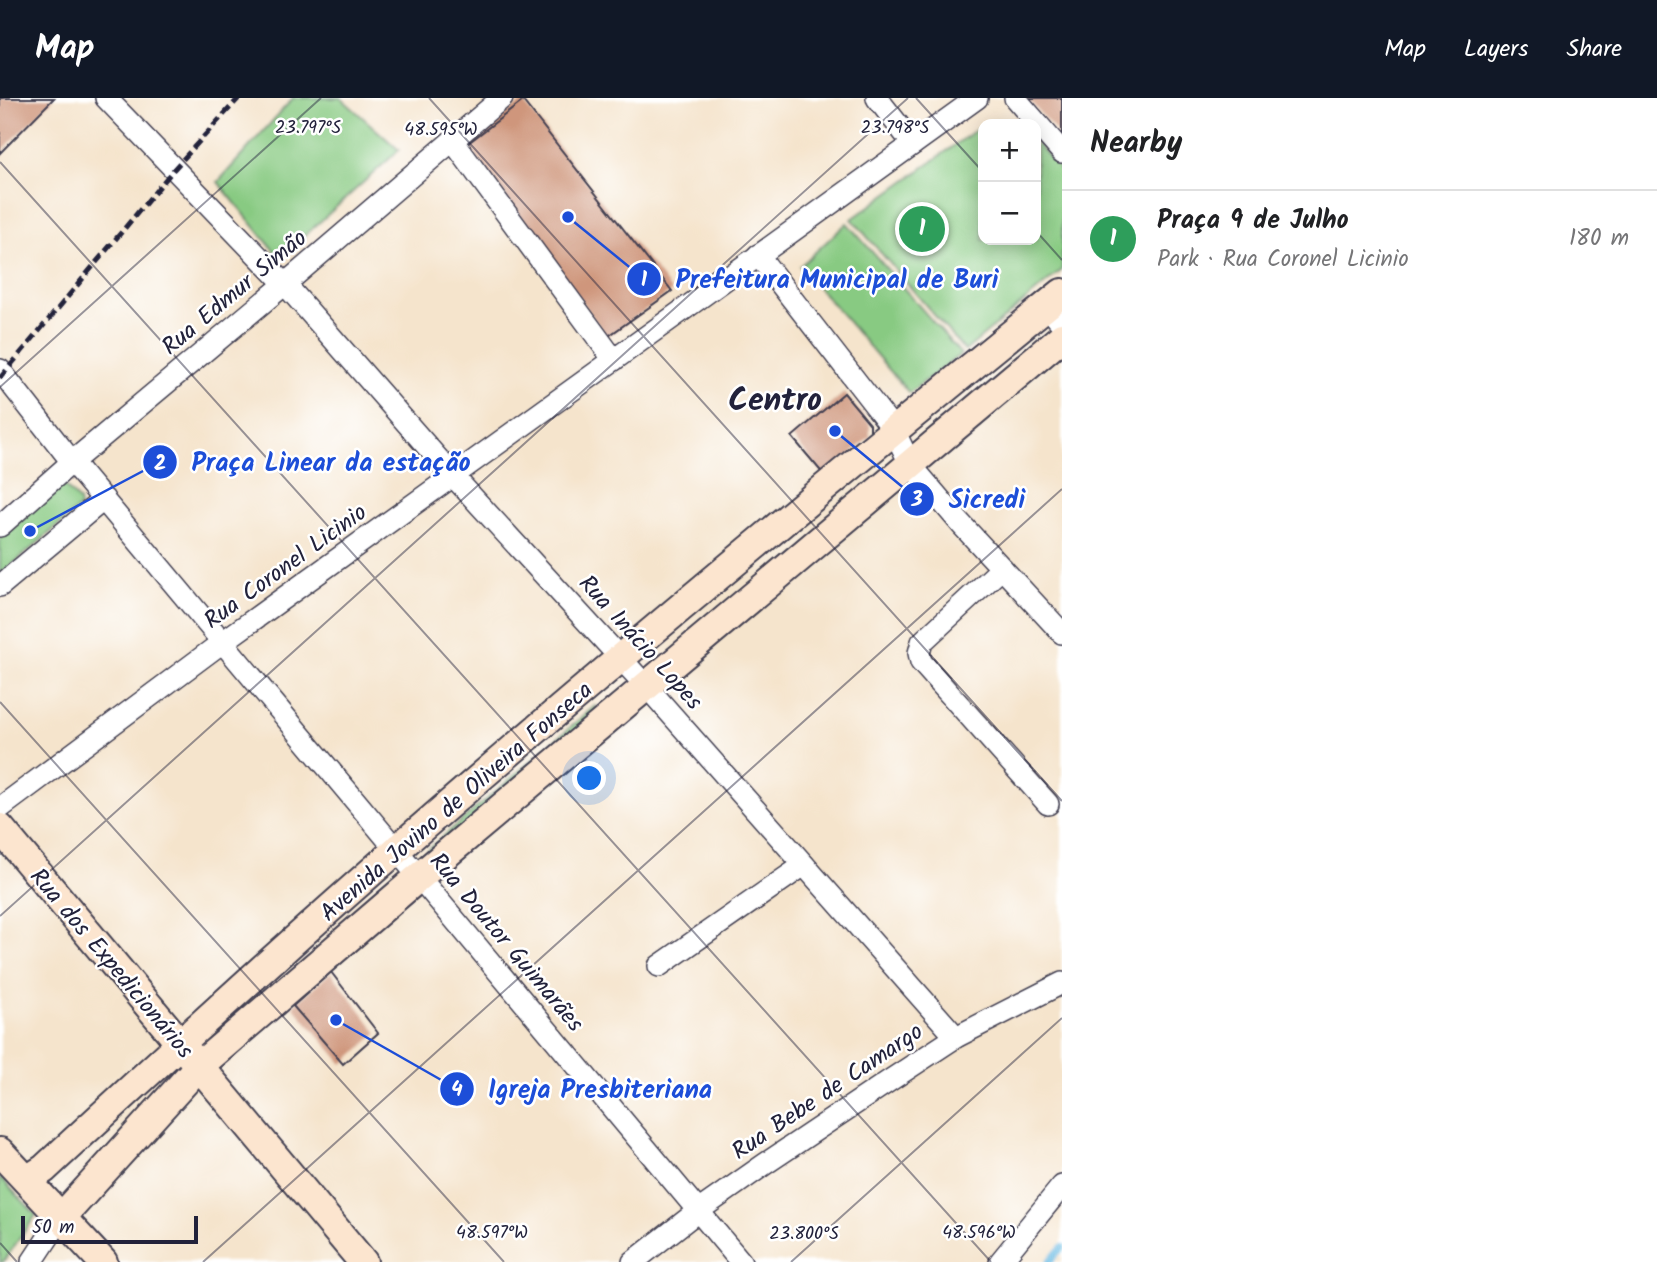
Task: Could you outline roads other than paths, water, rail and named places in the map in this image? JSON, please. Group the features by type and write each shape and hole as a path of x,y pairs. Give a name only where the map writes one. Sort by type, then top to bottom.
{"main road":[{"name":"Avenida Jovino de Oliveira Fonseca","path":"27,1180 44,1169 179,1043 396,850 621,659 894,430 1057,308"},
{"name":"Avenida Jovino de Oliveira Fonseca","path":"61,1217 198,1066 1062,337"},
{"path":"804,505 828,533"},
{"name":"Rua dos Expedicionários","path":"0,828 363,1262"},
{"path":"0,1152 103,1262"}],"street":[{"name":"Rua Inácio Lopes","path":"106,98 285,284 454,477 647,687 957,1037"},
{"name":"Rua Edmur Simão","path":"0,526 502,98"},
{"path":"877,98 913,144"},
{"name":"Rua Coronel Licinio","path":"0,808 224,641 977,98"},
{"path":"1016,98 1062,152"},
{"path":"453,141 614,360"},
{"path":"758,255 894,430 910,464 1062,633"},
{"name":"Rua Doutor Guimarães","path":"0,370 72,462 741,1262"},
{"path":"0,586 104,499"},
{"path":"1002,568 922,642 919,653 921,663 1048,804"},
{"path":"659,966 804,865"},
{"name":"Rua Bebe de Camargo","path":"633,1262 698,1211 765,1164 957,1037 1062,983"},
{"path":"1000,1262 1062,1186"},
{"path":"32,1262 61,1217"}],"waterway":[{"path":"1049,1262 1062,1247"}],"railway":[{"path":"0,378 174,169 239,98"}],"place":[{"name":"Prefeitura Municipal de Buri","path":"568,217"},
{"name":"Praça 9 de Julho","path":"922,229"},
{"name":"Sicredi","path":"835,431"},
{"name":"Praça Linear da estação","path":"30,531"},
{"name":"Igreja Presbiteriana","path":"336,1020"}],"district":[{"name":"Centro","path":"775,399"}]}
